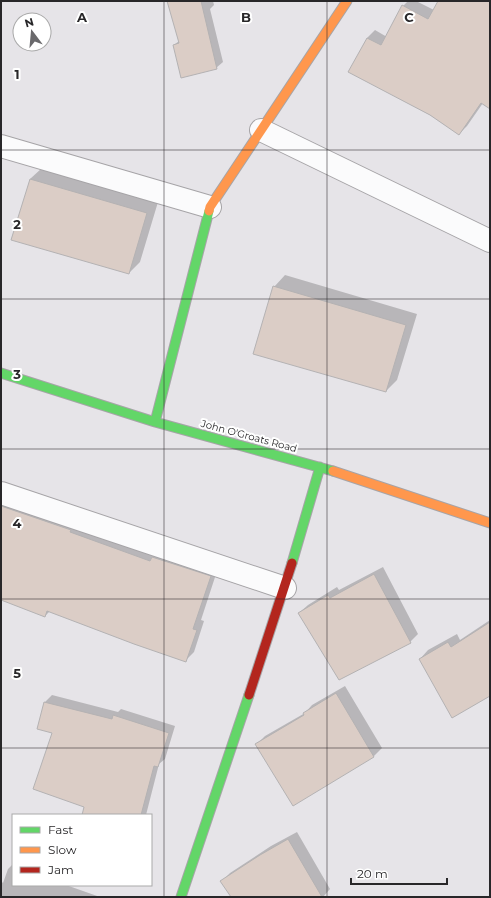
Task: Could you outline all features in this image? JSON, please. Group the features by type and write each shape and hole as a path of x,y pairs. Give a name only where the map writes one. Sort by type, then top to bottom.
{"street":[{"path":"155,422 210,207 347,1"},
{"path":"261,130 489,240"},
{"path":"1,146 210,207"},
{"name":"John O'Groats Road","path":"1,372 155,422 320,467 490,523"},
{"path":"181,897 285,588 320,467"},
{"path":"1,493 285,588"}],"building":[{"path":"167,1 201,1 217,69 181,78 173,45 179,43"},
{"path":"438,1 490,1 490,109 481,103 459,135 430,115 348,72 367,38 381,45 402,5 428,19"},
{"path":"30,179 147,213 129,274 11,240"},
{"path":"273,286 406,325 386,392 253,354"},
{"path":"1,506 71,530 70,532 150,561 152,557 211,576 193,629 197,630 186,662 47,611 45,617 1,600"},
{"path":"374,574 411,643 339,680 298,613 328,595 330,598"},
{"path":"490,622 490,696 452,718 419,659 448,642 451,647"},
{"path":"336,693 374,757 293,806 255,744 304,715 303,713"},
{"path":"44,702 112,719 113,715 169,733 158,767 154,766 141,814 82,814 84,807 33,789 52,733 37,729"},
{"path":"288,839 322,897 231,897 220,881"}],"traffic: fast":[{"path":"155,422 209,211"},
{"path":"1,373 155,422 333,471"},
{"path":"292,563 320,467"},
{"path":"181,897 249,695"}],"traffic: slow":[{"path":"209,211 210,207 347,1"},
{"path":"333,471 490,523"}],"traffic: jam":[{"path":"249,695 292,563"}]}
